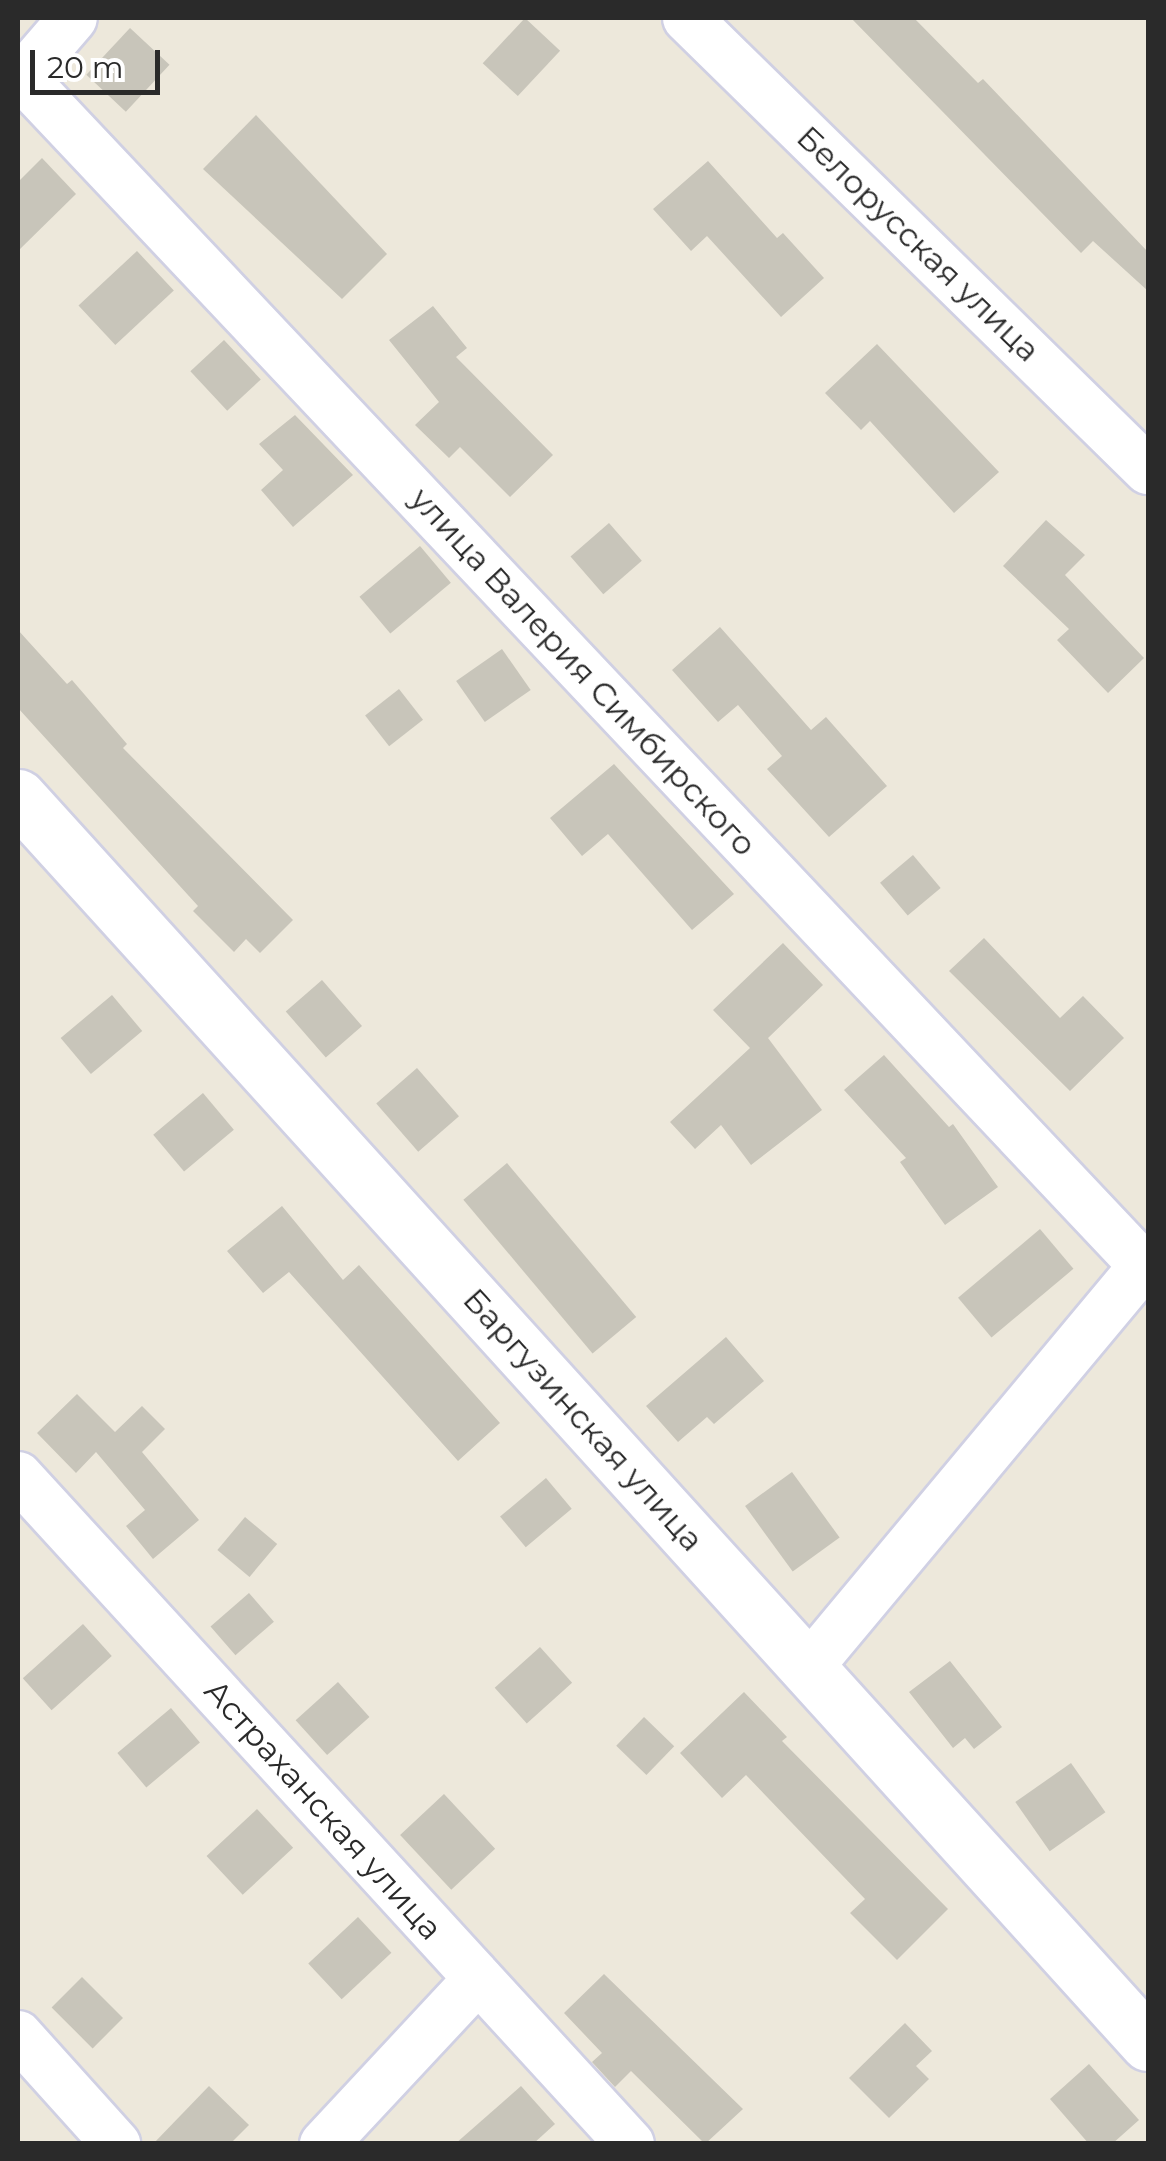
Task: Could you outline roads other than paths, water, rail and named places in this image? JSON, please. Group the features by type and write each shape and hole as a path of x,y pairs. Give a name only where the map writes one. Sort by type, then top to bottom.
{"street":[{"path":"19,78 73,18"},
{"name":"Белорусская улица","path":"687,18 1148,470"},
{"name":"улица Валерия Симбирского","path":"19,78 1146,1268"},
{"name":"Баргузинская улица","path":"18,797 1148,2043"},
{"path":"808,1668 1146,1268"},
{"name":"Астраханская улица","path":"18,1476 630,2144"},
{"path":"324,2144 478,1979"},
{"path":"18,2035 116,2144"}]}
